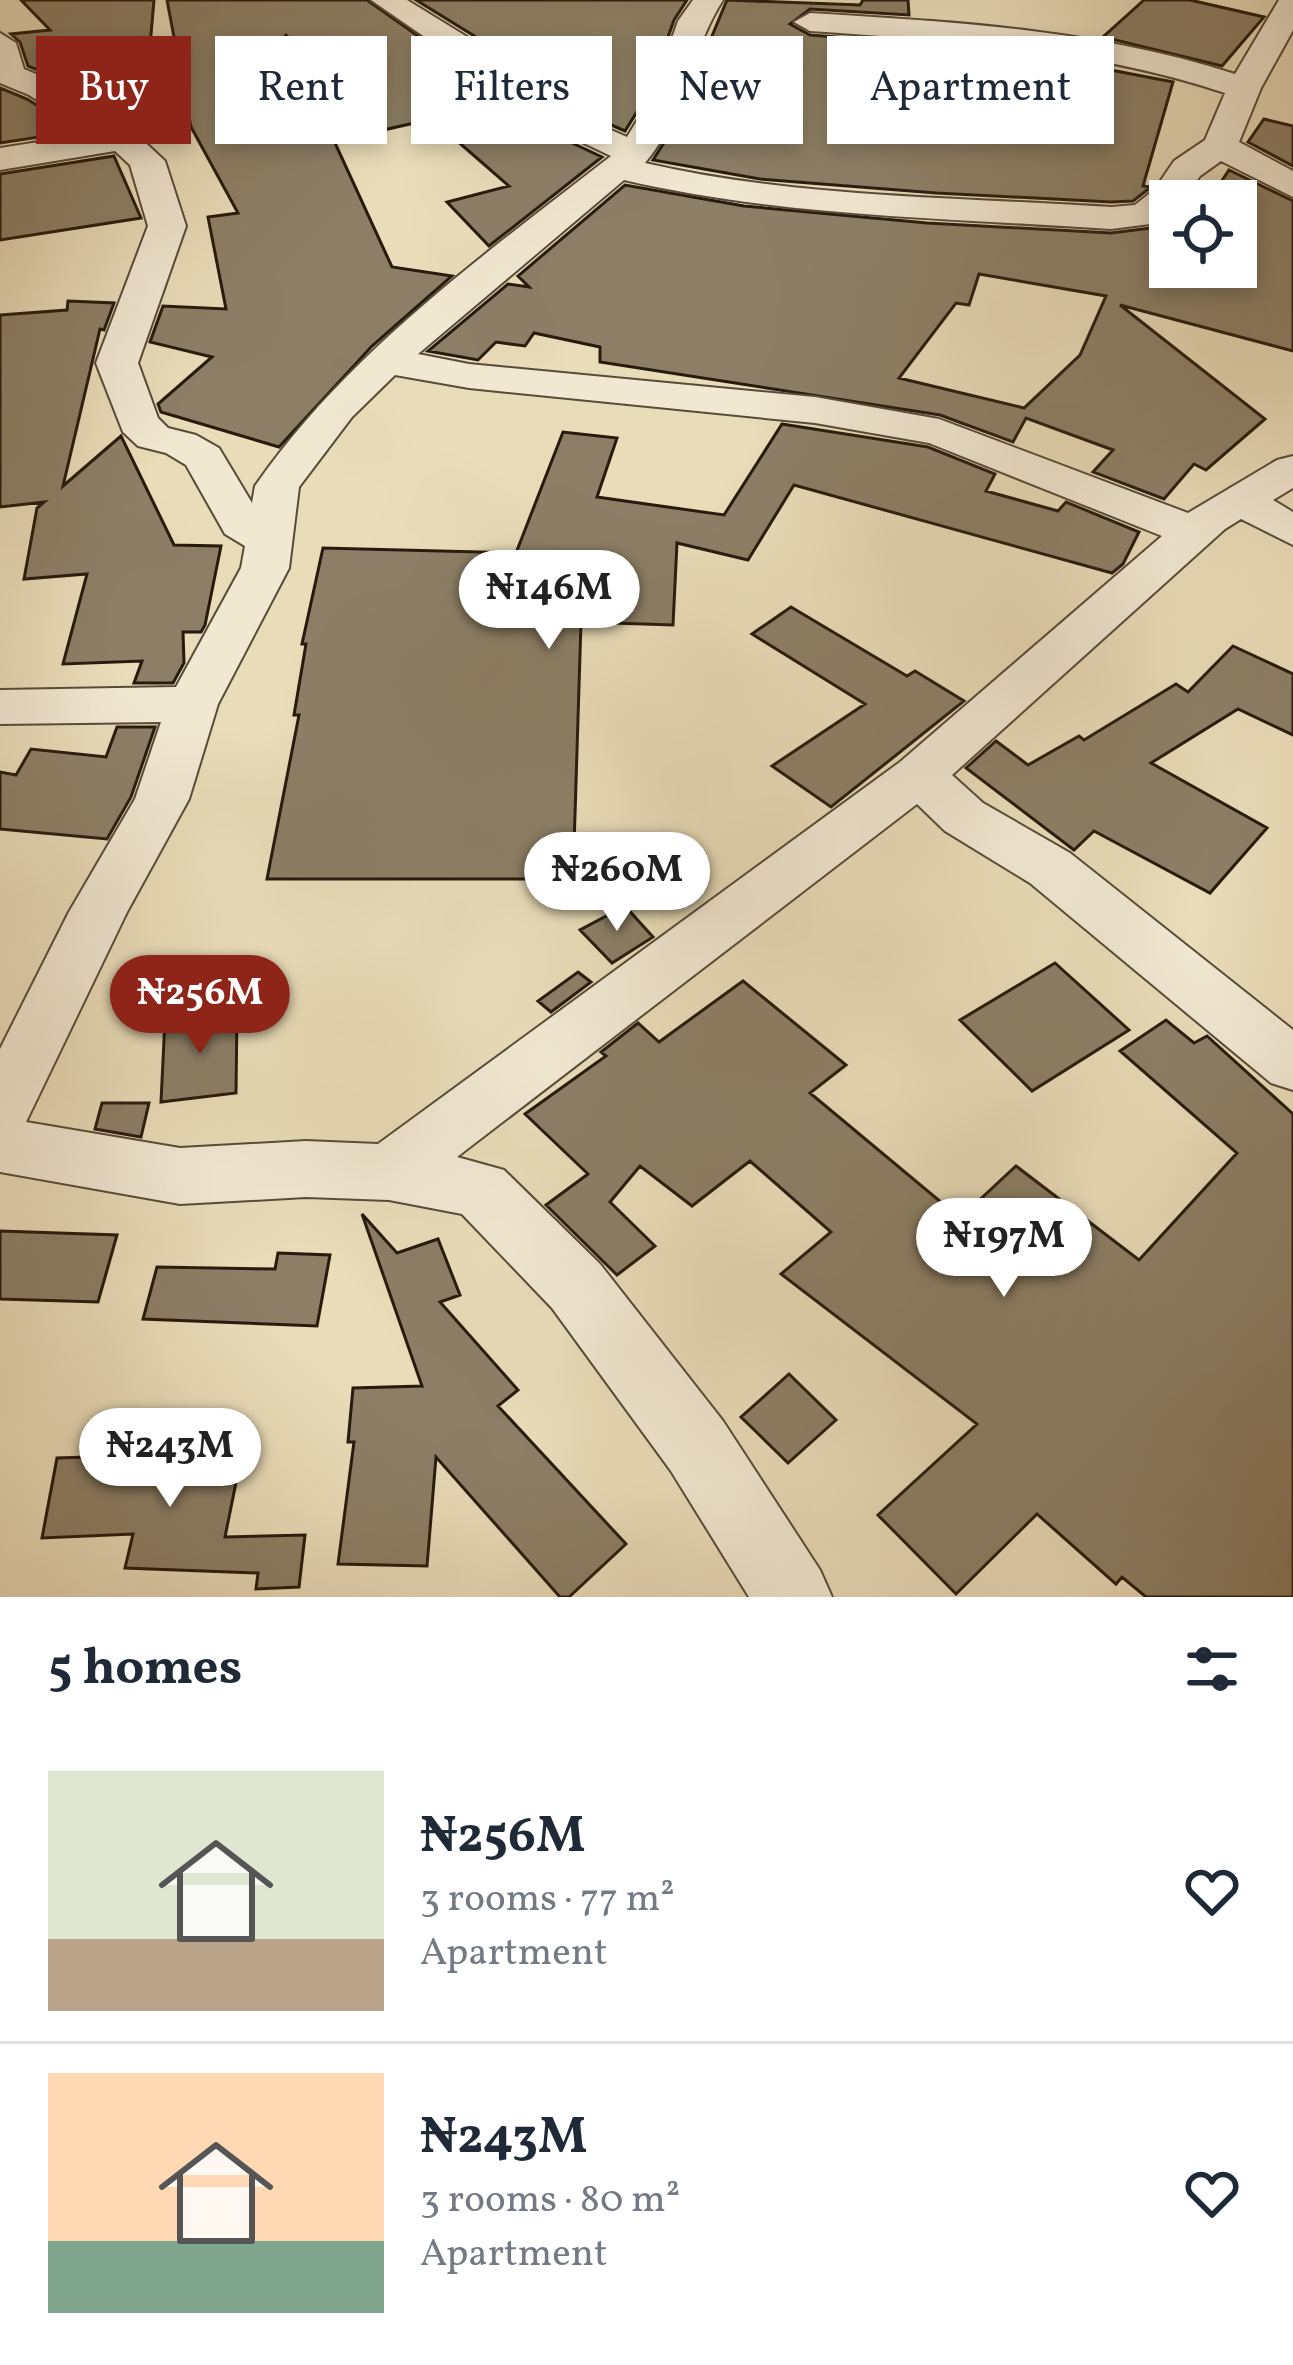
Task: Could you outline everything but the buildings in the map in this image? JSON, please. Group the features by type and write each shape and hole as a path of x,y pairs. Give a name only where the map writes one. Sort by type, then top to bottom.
{"street":[{"path":"386,0 523,85 627,161 696,186 1111,218 1145,215 1168,196 1186,169 1220,146 1244,88 1293,2"},
{"path":"0,1111 70,966 162,799 192,704 265,568 277,486 338,408 386,362 515,249 627,161 669,97 694,21 708,0"},
{"path":"810,22 1021,36 1156,58 1244,88"},
{"path":"2,30 10,75 36,86"},
{"path":"0,159 92,144"},
{"path":"128,144 147,161 167,226 117,363 138,423 153,437 181,444 203,457 241,524 269,541"},
{"path":"1220,146 1293,186"},
{"path":"386,362 488,378 814,410 938,432 1194,532"},
{"path":"389,1172 919,775 1194,532 1293,469"},
{"path":"1241,500 1293,531"},
{"path":"0,707 192,704"},
{"path":"919,775 964,817 1050,868 1293,1065"},
{"path":"0,1145 180,1176 306,1169 389,1172 481,1190 576,1286 697,1446 793,1597"}]}
